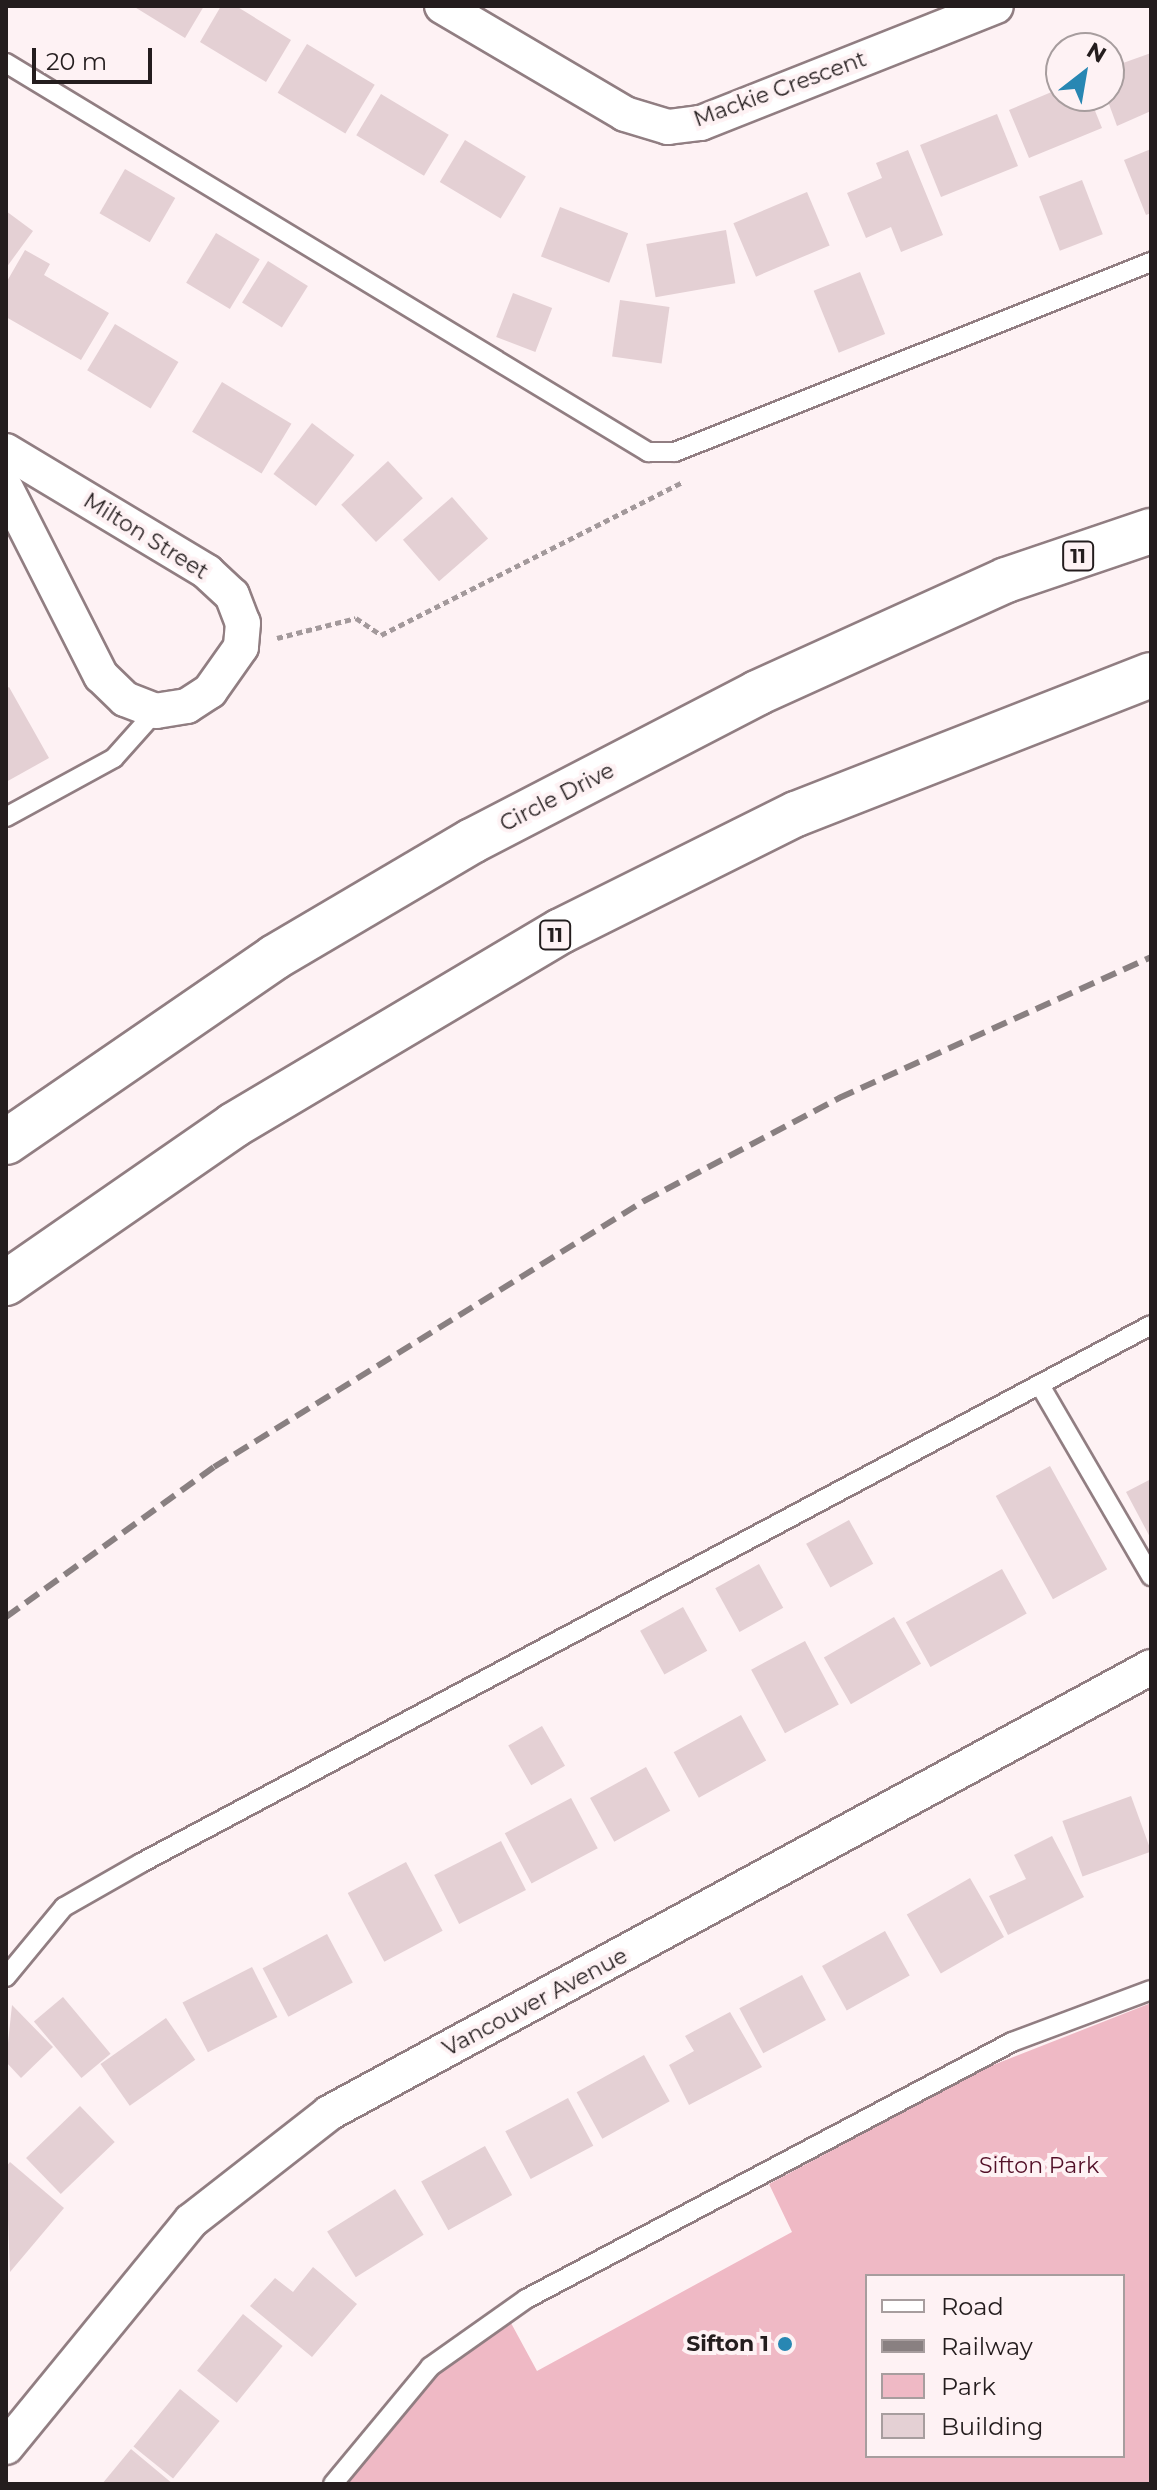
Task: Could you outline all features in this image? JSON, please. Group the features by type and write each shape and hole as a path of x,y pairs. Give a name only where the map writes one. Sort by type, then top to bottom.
{"highway":[{"name":"Circle Drive","path":"6,1142 275,957 472,841 812,668 1006,580 1151,531"},
{"name":"11","path":"6,1283 234,1125 561,931 796,814 1151,675"}],"street":[{"name":"Mackie Crescent","path":"442,6 625,114 668,127 701,123 996,6"},
{"name":"Milton Street","path":"6,451 207,572 232,595 243,623 241,647"},
{"path":"6,489 101,676 125,699 156,711 187,706 210,691 241,647"},
{"name":"Vancouver Avenue","path":"6,2447 191,2221 329,2113 1151,1667"}],"lane":[{"path":"6,63 648,452 675,452 1151,262"},
{"path":"6,817 114,758 156,711"},
{"path":"6,1977 64,1907 128,1870 1041,1387 1151,1325"},
{"path":"1041,1387 1151,1576"},
{"path":"333,2484 430,2367 526,2299 1012,2042 1151,1990"}],"path":[{"path":"241,647 356,618 381,635 687,480"}],"green space":[{"name":"Sifton Park","path":"1151,2003 1151,2484 341,2484 417,2387 465,2346 511,2323 537,2371 792,2232 769,2184 988,2067"}],"building":[{"path":"133,6 204,6 185,38"},
{"path":"221,6 236,6 291,40 266,82 200,42"},
{"path":"307,44 375,85 345,134 278,93"},
{"path":"1151,53 1151,111 1117,126 1112,112 1125,112 1125,62"},
{"path":"381,94 449,135 424,176 356,135"},
{"path":"1045,95 1045,112 1096,112 1102,128 1029,158 1009,110"},
{"path":"997,114 1018,166 941,197 920,145"},
{"path":"465,140 526,177 501,219 440,182"},
{"path":"1151,149 1151,213 1146,215 1124,160"},
{"path":"908,150 943,235 901,252 891,227 866,238 847,193 882,178 876,163"},
{"path":"125,169 175,198 150,242 100,213"},
{"path":"1082,180 1103,234 1060,251 1039,196"},
{"path":"807,192 830,245 756,277 733,223"},
{"path":"560,207 628,233 609,283 541,256"},
{"path":"6,211 33,231 6,268"},
{"path":"726,230 735,283 656,297 646,244"},
{"path":"216,233 260,259 230,309 186,283"},
{"path":"25,250 50,264 44,275 109,313 81,360 6,317 6,283"},
{"path":"268,261 308,286 282,327 242,303"},
{"path":"860,272 885,334 839,353 814,291"},
{"path":"513,293 552,308 535,352 496,337"},
{"path":"620,300 670,307 662,363 612,356"},
{"path":"115,324 178,362 151,408 87,370"},
{"path":"222,382 291,424 262,473 192,432"},
{"path":"312,423 354,455 316,506 273,474"},
{"path":"388,461 423,498 376,542 341,505"},
{"path":"452,497 488,539 439,581 403,540"},
{"path":"9,687 49,758 6,782 6,689"},
{"path":"1050,1466 1107,1569 1053,1599 996,1496"},
{"path":"1151,1479 1151,1539 1126,1492"},
{"path":"849,1520 873,1564 830,1587 806,1544"},
{"path":"759,1564 783,1608 740,1632 715,1588"},
{"path":"1002,1569 1027,1614 931,1667 906,1622"},
{"path":"683,1607 707,1651 664,1674 640,1631"},
{"path":"894,1617 921,1664 851,1704 824,1658"},
{"path":"805,1641 839,1705 785,1733 751,1670"},
{"path":"741,1715 766,1760 699,1798 674,1752"},
{"path":"542,1726 565,1766 531,1785 508,1746"},
{"path":"646,1767 670,1811 614,1842 590,1798"},
{"path":"1131,1796 1151,1852 1083,1876 1062,1821"},
{"path":"571,1798 598,1848 532,1884 505,1833"},
{"path":"1052,1836 1084,1897 1008,1935 989,1896 1026,1879 1014,1855"},
{"path":"501,1841 526,1890 459,1924 434,1875"},
{"path":"406,1862 443,1931 384,1962 348,1893"},
{"path":"970,1878 1004,1937 941,1973 907,1914"},
{"path":"885,1931 910,1976 847,2011 822,1966"},
{"path":"327,1934 353,1983 288,2017 263,1968"},
{"path":"252,1967 277,2017 208,2052 183,2002"},
{"path":"802,1975 826,2020 763,2053 739,2008"},
{"path":"63,1997 111,2054 81,2078 34,2021"},
{"path":"12,2005 53,2047 21,2078 6,2062"},
{"path":"730,2012 762,2067 689,2105 669,2065 694,2051 685,2036"},
{"path":"166,2018 195,2060 130,2106 100,2064"},
{"path":"644,2055 670,2101 602,2139 577,2092"},
{"path":"568,2098 593,2146 531,2179 505,2131"},
{"path":"80,2106 115,2142 61,2194 26,2158"},
{"path":"485,2146 512,2195 448,2230 421,2181"},
{"path":"10,2162 64,2208 10,2272 6,2167"},
{"path":"395,2189 424,2235 356,2277 327,2231"},
{"path":"313,2267 357,2304 312,2357 250,2306 275,2278 293,2292"},
{"path":"243,2314 283,2346 237,2403 197,2371"},
{"path":"180,2389 220,2421 173,2479 133,2447"},
{"path":"131,2449 173,2484 102,2484"}],"railway":[{"path":"6,1617 214,1467 644,1201 839,1098 1151,957"}],"place":[{"name":"Sifton 1","path":"785,2344"}]}
